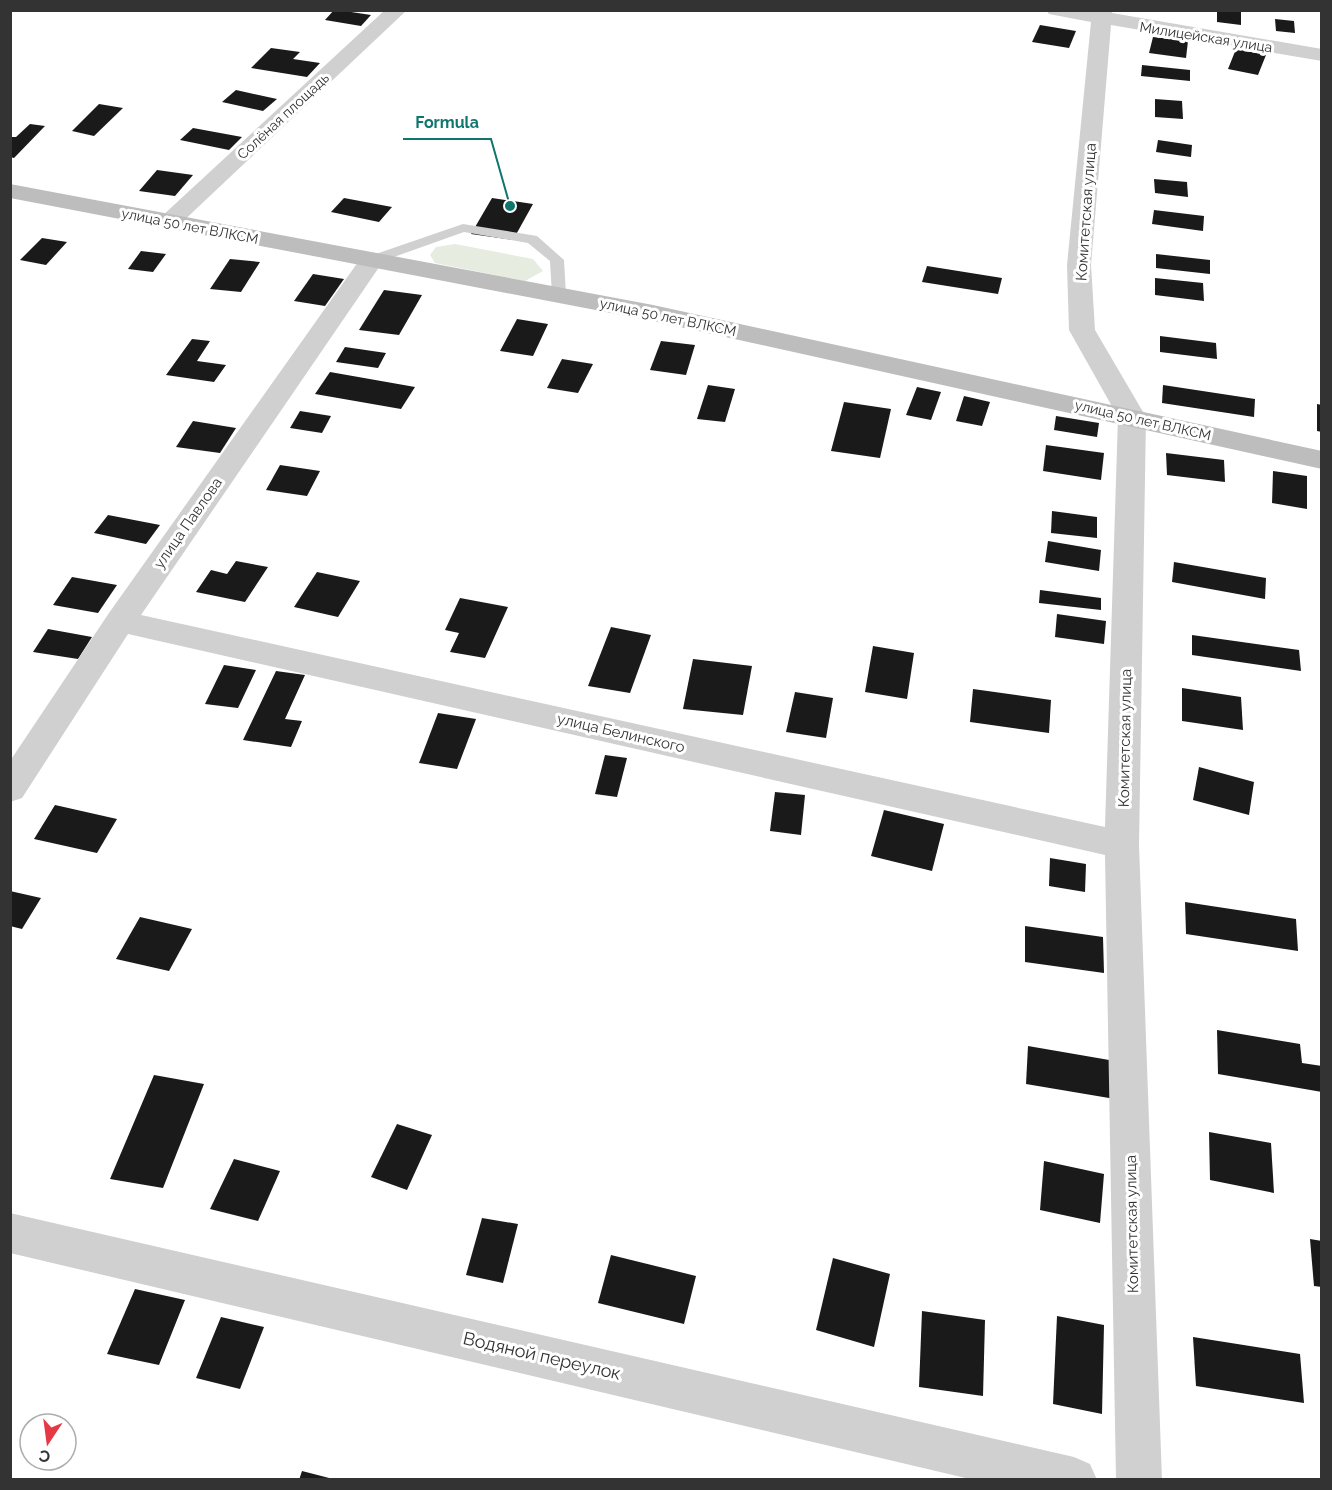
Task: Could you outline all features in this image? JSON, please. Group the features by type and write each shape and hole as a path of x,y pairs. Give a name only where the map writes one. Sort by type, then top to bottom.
{"main road":[{"name":"улица 50 лет ВЛКСМ","path":"10,191 653,313 1322,460"}],"street":[{"name":"Солёная площадь","path":"169,222 397,10"},
{"name":"Милицейская улица","path":"1056,10 1102,15 1322,55"},
{"name":"Комитетская улица","path":"1102,15 1079,266 1082,330 1132,417 1122,845 1139,1479"},
{"name":"улица Павлова","path":"10,789 120,621 372,260"},
{"name":"улица Белинского","path":"120,621 1122,845"},
{"name":"Водяной переулок","path":"10,1233 1074,1479"}],"lane":[{"path":"372,260 463,228 532,239 557,260 559,295"}],"shaded area":[{"path":"455,244 533,259 543,271 525,281 435,263 430,255 436,247"}],"building":[{"path":"334,10 371,15 361,26 325,20"},
{"path":"1217,10 1241,10 1241,25 1217,22"},
{"path":"1275,19 1294,21 1295,33 1276,31"},
{"path":"1040,25 1076,31 1069,48 1032,42"},
{"path":"1153,37 1188,41 1186,58 1149,53"},
{"path":"271,48 300,52 293,59 320,63 307,77 251,68"},
{"path":"1236,49 1266,55 1258,75 1228,69"},
{"path":"1142,65 1190,70 1190,81 1141,76"},
{"path":"236,90 277,99 263,111 222,102"},
{"path":"1155,99 1182,101 1183,119 1155,117"},
{"path":"99,104 123,108 94,136 72,131"},
{"path":"30,124 45,126 14,158 10,157 10,137 16,137"},
{"path":"193,128 242,137 229,150 180,140"},
{"path":"1158,140 1192,145 1191,157 1156,152"},
{"path":"157,170 193,175 175,196 139,191"},
{"path":"1154,179 1187,182 1188,197 1155,193"},
{"path":"344,198 392,207 379,222 331,212"},
{"path":"492,198 533,204 513,240 471,234"},
{"path":"1154,210 1204,216 1203,231 1152,224"},
{"path":"42,238 67,242 46,265 20,260"},
{"path":"141,251 166,254 153,272 128,269"},
{"path":"1156,254 1210,260 1210,274 1156,268"},
{"path":"230,259 260,262 241,292 210,289"},
{"path":"927,266 1002,278 998,294 922,282"},
{"path":"313,274 344,279 325,306 294,301"},
{"path":"1155,278 1203,283 1204,301 1155,295"},
{"path":"384,290 422,295 399,335 359,330"},
{"path":"517,319 548,324 533,356 500,351"},
{"path":"1160,336 1216,343 1217,359 1160,352"},
{"path":"192,339 210,341 197,361 226,365 214,382 166,375"},
{"path":"661,341 695,345 686,375 650,370"},
{"path":"345,347 386,353 378,368 336,362"},
{"path":"562,359 593,364 578,393 547,388"},
{"path":"330,372 415,387 401,409 315,394"},
{"path":"708,385 735,389 725,422 697,419"},
{"path":"1163,385 1255,399 1254,417 1162,403"},
{"path":"917,387 941,392 931,420 906,415"},
{"path":"964,396 990,402 982,426 956,421"},
{"path":"844,402 891,409 880,458 831,451"},
{"path":"1317,404 1322,405 1322,432 1317,431"},
{"path":"300,411 331,416 322,433 290,428"},
{"path":"1056,416 1099,423 1097,437 1054,430"},
{"path":"193,421 236,428 220,453 176,447"},
{"path":"1046,445 1104,453 1101,480 1043,471"},
{"path":"1166,453 1224,460 1225,482 1167,475"},
{"path":"280,465 320,471 307,496 266,490"},
{"path":"1273,471 1307,476 1307,509 1272,503"},
{"path":"1052,511 1097,517 1097,538 1051,533"},
{"path":"108,515 160,525 146,544 94,533"},
{"path":"1048,541 1101,550 1099,571 1045,562"},
{"path":"236,561 268,567 245,602 196,592 211,570 227,574"},
{"path":"1174,562 1266,578 1265,599 1172,582"},
{"path":"317,572 360,581 338,617 294,607"},
{"path":"72,577 117,585 98,613 53,605"},
{"path":"1040,590 1101,598 1101,610 1039,603"},
{"path":"460,598 508,607 485,658 450,652 459,633 445,630"},
{"path":"1057,614 1106,621 1104,644 1055,637"},
{"path":"611,627 651,635 630,693 588,686"},
{"path":"48,629 92,637 78,659 33,652"},
{"path":"1192,635 1299,650 1301,671 1192,655"},
{"path":"873,646 914,653 907,699 865,692"},
{"path":"693,659 752,666 743,715 683,709"},
{"path":"224,665 256,670 238,708 205,704"},
{"path":"276,671 305,675 285,719 302,721 291,747 243,740"},
{"path":"1182,688 1241,697 1243,730 1182,721"},
{"path":"973,689 1051,700 1049,733 970,722"},
{"path":"795,692 833,698 826,738 786,732"},
{"path":"438,713 476,719 457,769 419,763"},
{"path":"605,755 627,758 617,797 595,794"},
{"path":"1199,767 1254,782 1249,815 1193,800"},
{"path":"775,792 805,795 801,835 770,831"},
{"path":"55,805 117,819 97,853 34,839"},
{"path":"884,810 944,824 932,871 871,856"},
{"path":"1050,858 1086,864 1085,892 1049,886"},
{"path":"10,891 41,898 22,929 10,926"},
{"path":"1185,902 1296,919 1298,951 1186,934"},
{"path":"140,917 192,929 169,971 116,959"},
{"path":"1025,926 1103,937 1104,973 1025,962"},
{"path":"1217,1030 1300,1044 1302,1063 1322,1066 1322,1092 1218,1074"},
{"path":"1028,1046 1115,1061 1115,1099 1026,1084"},
{"path":"154,1075 204,1084 163,1188 110,1179"},
{"path":"397,1124 432,1135 407,1190 371,1177"},
{"path":"1209,1132 1271,1143 1274,1193 1210,1180"},
{"path":"234,1159 280,1171 258,1221 210,1209"},
{"path":"1044,1161 1104,1174 1100,1223 1040,1210"},
{"path":"482,1218 518,1224 503,1283 466,1275"},
{"path":"1310,1239 1322,1241 1322,1287 1314,1286"},
{"path":"611,1255 696,1276 684,1324 598,1303"},
{"path":"833,1258 890,1274 874,1347 816,1330"},
{"path":"135,1289 185,1300 159,1365 107,1354"},
{"path":"922,1311 985,1320 983,1396 919,1387"},
{"path":"1057,1316 1104,1325 1102,1414 1053,1404"},
{"path":"221,1317 264,1327 240,1389 196,1378"},
{"path":"1193,1337 1300,1354 1304,1403 1196,1386"},
{"path":"302,1471 333,1479 333,1480 299,1480"}],"place":[{"name":"Formula","path":"510,206"}]}
